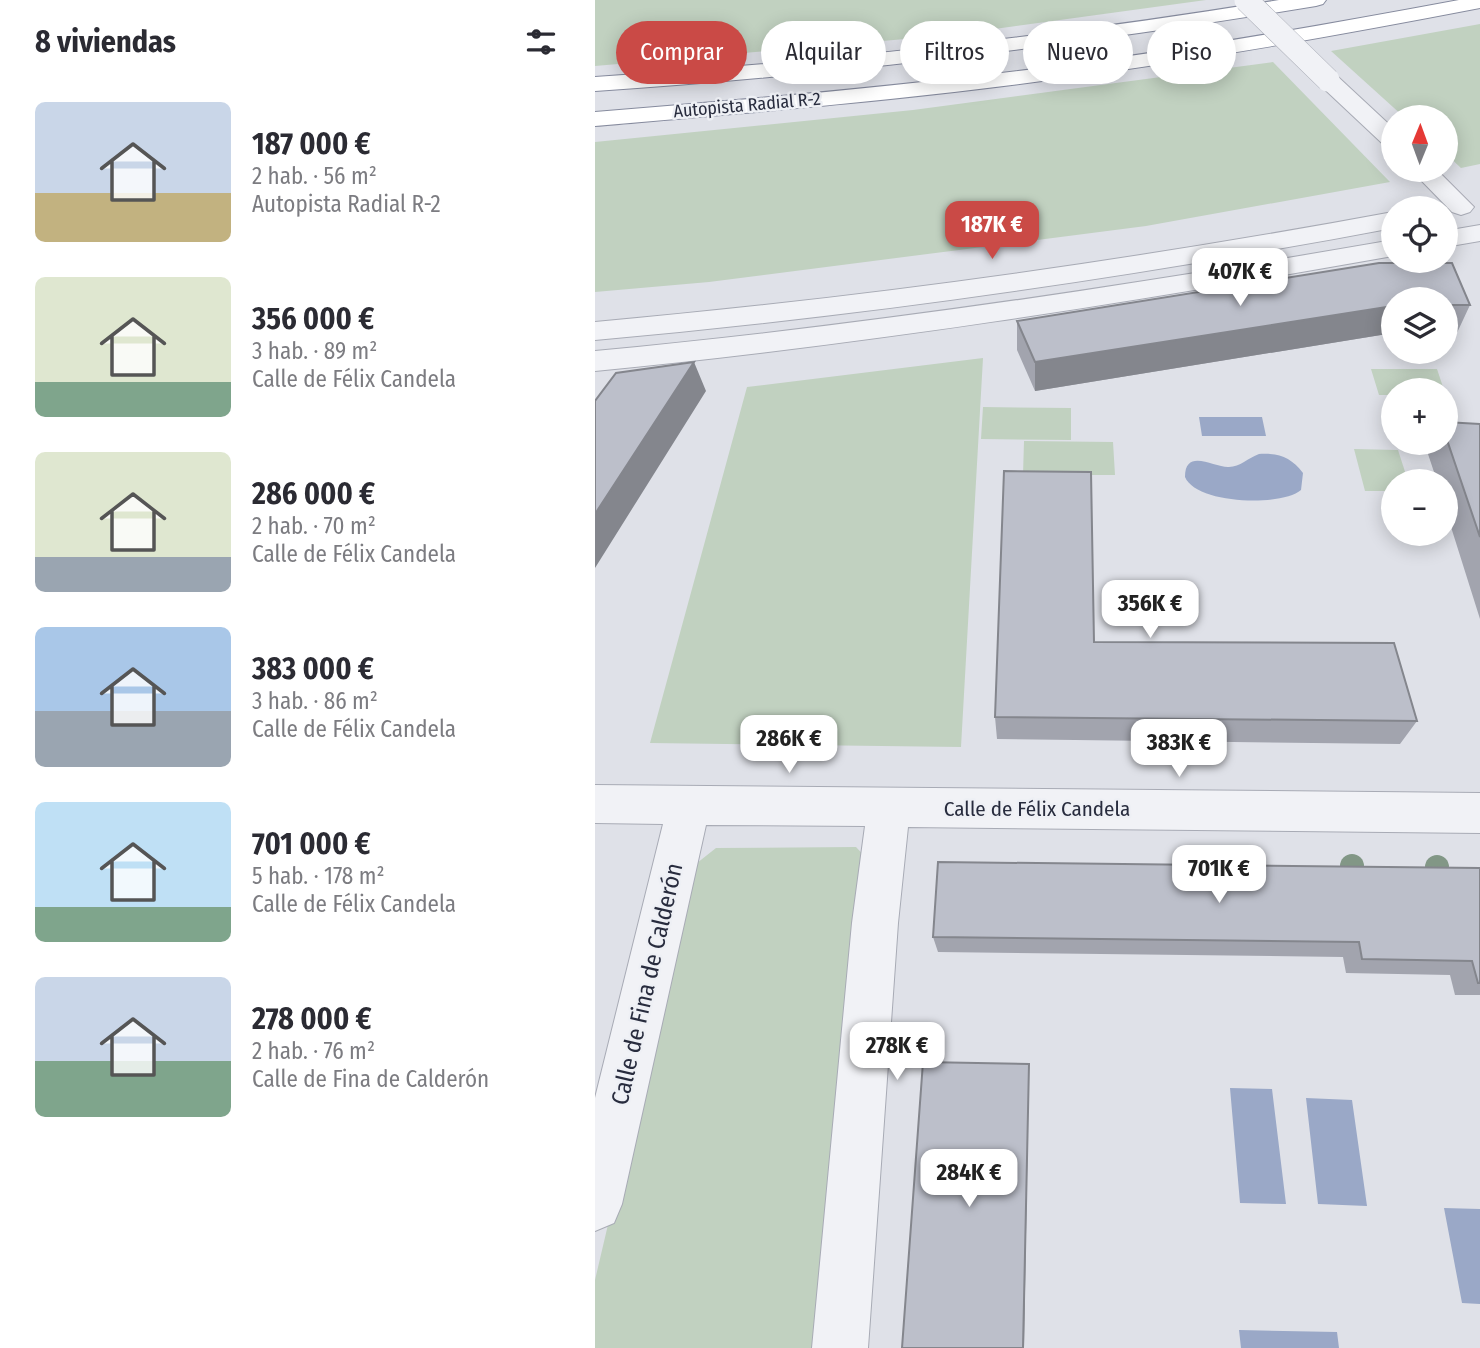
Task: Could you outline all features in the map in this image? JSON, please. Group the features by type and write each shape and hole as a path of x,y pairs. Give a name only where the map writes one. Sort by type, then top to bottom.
{"highway":[{"name":"Autopista Radial R-2","path":"595,84 932,54 1205,18 1315,0"},
{"name":"Autopista Radial R-2","path":"595,119 764,105 1103,67 1327,32 1480,2"}],"street":[{"path":"1246,0 1381,130"},
{"path":"1436,182 1462,207"},
{"path":"595,331 841,305 1137,266 1381,222"},
{"path":"595,361 684,353 1023,311 1168,289 1381,250"},
{"name":"Calle de Félix Candela","path":"595,804 1480,813"},
{"name":"Calle de Fina de Calderón","path":"595,1204 689,805"},
{"path":"840,1348 875,923 889,808"}],"green space":[{"path":"595,0 1206,0 1053,21 1023,21 1023,25 1009,27 1009,21 900,21 900,39 886,41 886,21 761,21 761,52 747,53 747,21 616,21 616,64 595,66"},
{"path":"1480,24 1480,164 1461,168 1458,165 1458,105 1391,105 1331,51"},
{"path":"1273,62 1381,173 1381,182 1390,182 1146,226 709,282 595,292 595,142 913,110 1108,84 1133,84 1133,81 1147,79 1147,84 1236,84 1236,67"},
{"path":"983,358 961,747 650,743 747,387"},
{"path":"1371,369 1437,369 1440,378 1381,378 1379,395"},
{"path":"983,407 1071,408 1071,440 981,439"},
{"path":"1024,441 1113,442 1115,475 1023,475"},
{"path":"1354,449 1381,450 1381,455 1400,455 1404,469 1381,469 1381,491 1365,491"},
{"path":"856,847 874,866 818,1348 595,1348 595,1280 692,867 716,848"}],"water":[{"path":"1199,417 1262,417 1266,436 1202,436"},
{"path":"1259,454 1278,455 1294,463 1303,473 1301,490 1276,499 1240,500 1205,493 1192,486 1185,477 1186,468 1195,461 1233,467"},
{"path":"1230,1088 1272,1089 1286,1204 1240,1203"},
{"path":"1306,1098 1352,1100 1367,1206 1318,1204"},
{"path":"1444,1208 1480,1209 1480,1304 1462,1303"},
{"path":"1239,1330 1337,1332 1339,1348 1241,1348"}],"building":[{"path":"1379,263 1381,273 1456,273 1470,305 1458,305 1458,287 1381,287 1381,308 1035,362 1017,321"},
{"path":"694,362 595,514 595,401 616,373"},
{"path":"1458,423 1480,424 1480,537 1458,469 1452,455 1458,455"},
{"path":"1004,471 1091,472 1094,642 1394,643 1417,721 995,717"},
{"path":"938,862 1480,868 1480,983 1472,961 1362,959 1359,942 933,937"},
{"path":"923,1062 1029,1064 1023,1348 902,1348"}]}
